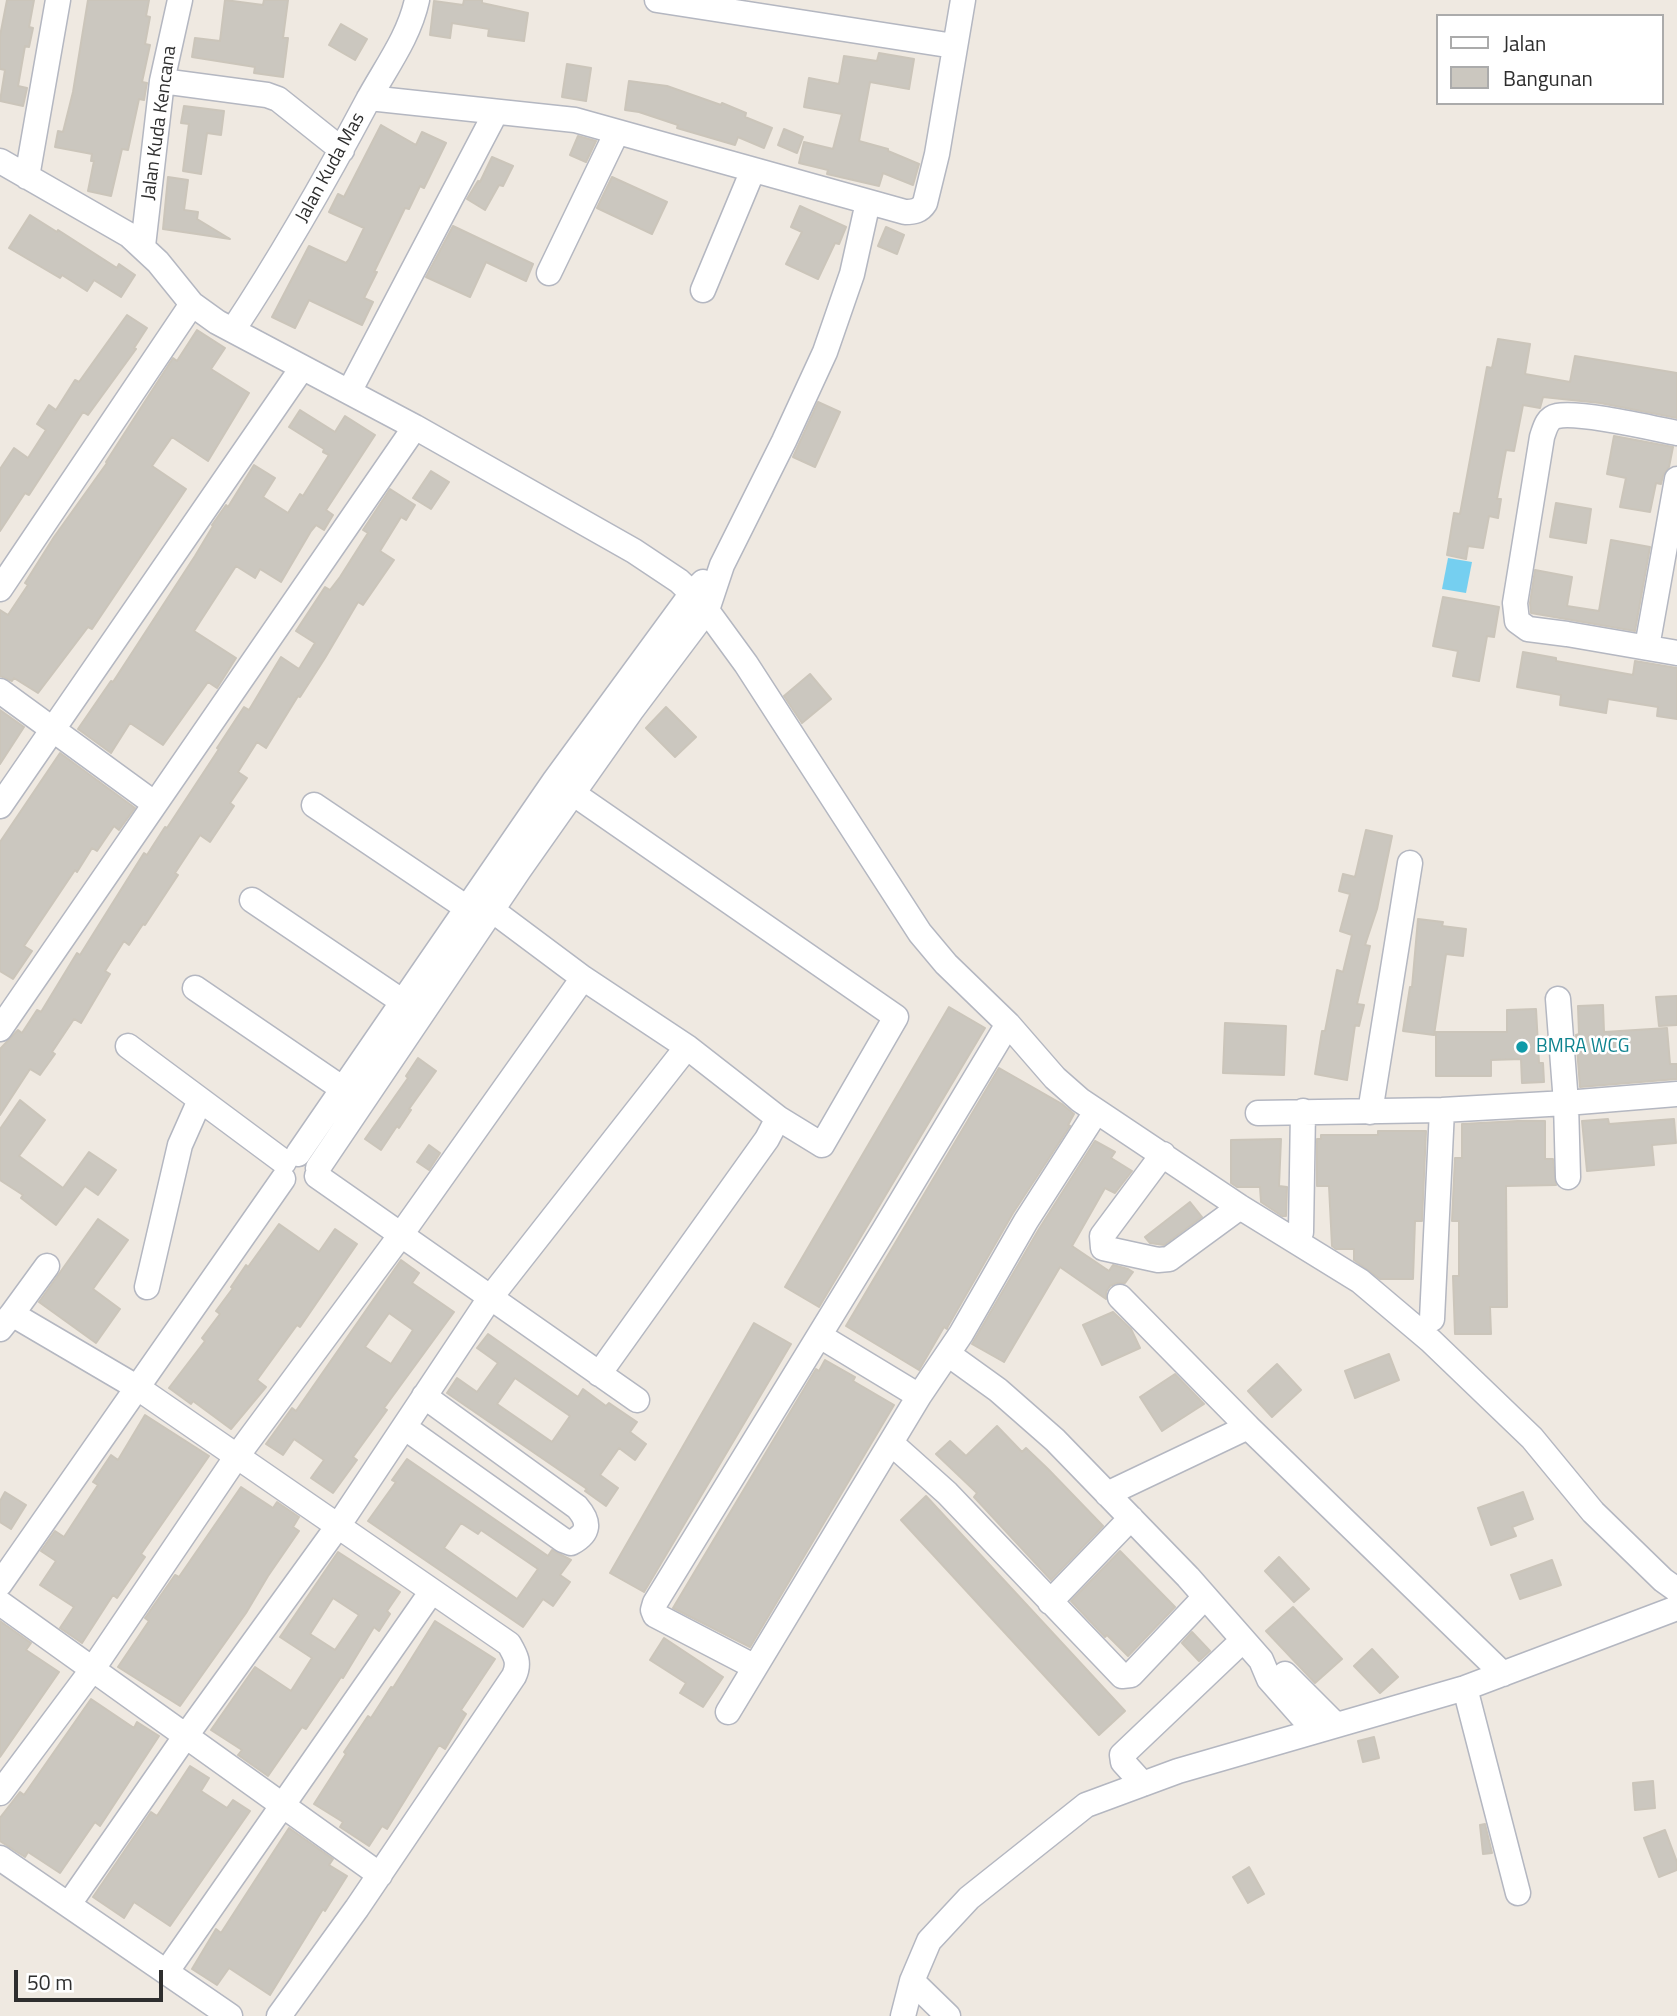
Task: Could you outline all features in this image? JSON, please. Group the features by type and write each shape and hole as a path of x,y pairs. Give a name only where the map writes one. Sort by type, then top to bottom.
{"street":[{"path":"27,177 58,0"},
{"name":"Jalan Kuda Kencana","path":"143,246 162,81 180,0"},
{"name":"Jalan Kuda Mas","path":"233,330 275,267 342,150 408,29 417,0"},
{"path":"657,0 954,46"},
{"path":"369,98 575,120 905,212 921,209 925,203 937,154 963,0"},
{"path":"162,81 267,95 278,99 342,150"},
{"path":"349,392 496,112"},
{"path":"549,274 617,132"},
{"path":"0,161 129,235 143,246 192,304 233,330 415,427 664,570 699,601 746,664 920,933 946,964 1008,1024 1055,1078 1096,1112 1240,1207 1360,1281 1467,1374 1532,1438 1593,1512 1663,1580 1677,1590"},
{"path":"703,290 754,170"},
{"path":"0,1584 138,1388 389,1044 564,787 699,601 722,565 825,352 852,274 868,202"},
{"path":"0,589 192,304"},
{"path":"0,806 302,368"},
{"path":"1677,433 1578,416 1558,415 1547,422 1542,437 1515,603 1517,621 1528,629 1677,653"},
{"path":"3,1019 415,427"},
{"path":"1647,647 1677,479"},
{"path":"0,691 155,804"},
{"path":"314,805 480,909 687,1046 778,1118 822,1145 896,1017 564,787"},
{"path":"1370,1112 1410,863"},
{"path":"252,900 403,1002"},
{"path":"300,1168 343,1089 389,1044 403,1002 480,909"},
{"path":"0,1793 92,1670 237,1456 400,1236 583,978"},
{"path":"195,988 343,1089"},
{"path":"1558,999 1569,1177"},
{"path":"755,1667 655,1615 653,1610 1008,1024"},
{"path":"128,1046 200,1100 637,1400"},
{"path":"69,1904 184,1737 338,1526 490,1298 687,1046"},
{"path":"1258,1113 1442,1110 1677,1094"},
{"path":"147,1287 180,1145 200,1100"},
{"path":"1432,1319 1442,1110"},
{"path":"1301,1233 1303,1111"},
{"path":"728,1712 919,1396 948,1354 1026,1221 1096,1112"},
{"path":"599,1374 674,1273 767,1139 778,1118"},
{"path":"1163,1154 1102,1236 1103,1248 1158,1260 1168,1259 1240,1207"},
{"path":"47,1266 6,1321 138,1388 509,1644 518,1666 380,1875 279,2016"},
{"path":"1119,1297 1248,1427 1503,1674"},
{"path":"820,1336 919,1396"},
{"path":"948,1354 998,1390 1055,1440 1188,1577 1261,1660 1279,1668 1325,1728"},
{"path":"404,1427 563,1540 571,1543 580,1538 587,1526 585,1518 576,1507 424,1396"},
{"path":"1107,1494 1248,1427"},
{"path":"449,1460 471,1430"},
{"path":"891,1443 947,1493 1122,1676 1131,1675 1204,1598"},
{"path":"522,1511 541,1482"},
{"path":"1050,1602 1131,1518"},
{"path":"167,1972 432,1591"},
{"path":"0,1603 380,1875"},
{"path":"903,2016 912,1981 929,1941 969,1898 1086,1805 1178,1771 1465,1688 1677,1608"},
{"path":"1143,1784 1123,1762 1122,1755 1243,1640"},
{"path":"1465,1688 1518,1893"},
{"path":"0,1858 230,2016"},
{"path":"912,1981 948,2016"}],"water":[{"path":"1448,558 1472,562 1466,593 1442,589"}],"building":[{"path":"7,0 34,0 29,27 33,28 29,47 25,46 18,86 27,88 23,106 0,101 5,70 0,69 0,36"},
{"path":"88,0 149,0 146,16 150,17 145,44 150,45 142,82 147,83 144,100 139,99 128,150 122,149 111,196 88,191 94,161 91,161 92,154 55,147 58,131 63,132 73,92"},
{"path":"225,0 263,5 264,0 288,0 283,38 288,38 283,77 254,73 255,67 192,57 195,38 220,41"},
{"path":"464,0 482,0 482,3 528,13 524,41 488,36 489,29 452,23 450,38 430,35 434,1 463,5"},
{"path":"341,24 367,39 355,60 329,45"},
{"path":"879,53 914,59 909,89 870,82 859,141 888,149 919,164 913,185 883,173 879,186 827,174 828,170 799,163 804,142 833,149 842,114 804,107 809,78 839,84 844,56 877,61"},
{"path":"567,64 591,68 586,101 562,97"},
{"path":"629,81 667,86 746,113 745,117 772,128 764,148 738,137 735,145 677,128 678,125 639,112 625,110"},
{"path":"184,106 224,111 221,135 207,133 201,174 183,171 189,124 181,123"},
{"path":"381,125 416,145 422,132 446,143 424,188 420,186 409,209 405,208 374,272 377,272 364,298 373,302 362,325 309,300 295,328 272,317 309,246 346,263 349,259 364,228 329,212 338,194 344,197"},
{"path":"784,129 803,137 797,153 778,145"},
{"path":"578,136 596,141 586,162 570,155"},
{"path":"492,157 513,166 503,186 499,185 485,210 467,199 478,181 480,182"},
{"path":"168,177 188,180 184,210 198,212 197,219 230,239 163,229"},
{"path":"612,177 667,202 652,234 597,208"},
{"path":"800,206 846,227 818,279 786,264 802,232 791,227"},
{"path":"30,215 117,268 119,264 135,275 121,297 94,280 87,291 9,248"},
{"path":"453,226 533,264 526,281 486,262 470,297 426,277"},
{"path":"886,227 904,235 897,254 878,246"},
{"path":"127,315 147,328 134,348 136,349 88,415 83,412 29,495 25,493 0,531 0,469 14,448 28,458 46,430 37,424 49,405 56,410 75,380 79,382"},
{"path":"197,330 225,348 211,369 249,393 208,461 172,437 152,466 186,489 92,629 88,627 38,693 14,678 12,681 0,676 0,610 8,615 54,537 107,463 173,358 177,361"},
{"path":"1498,339 1530,344 1525,374 1570,382 1575,356 1677,373 1677,418 1600,403 1543,397 1540,408 1523,405 1514,451 1506,450 1497,499 1501,499 1498,518 1489,516 1483,548 1468,546 1466,559 1447,555 1454,513 1460,514 1487,367 1492,368"},
{"path":"818,402 840,412 815,467 793,457"},
{"path":"300,410 335,432 345,416 375,435 326,510 333,515 324,530 316,525 311,531 281,582 260,569 255,578 236,566 194,631 236,658 217,688 208,682 163,745 130,723 111,753 78,729 111,681 113,682 195,556 212,525 226,505 228,507 254,465 275,478 263,497 288,513 300,494 303,496 329,455 289,427"},
{"path":"1614,436 1673,447 1669,467 1661,484 1656,483 1650,512 1620,507 1626,478 1607,474"},
{"path":"431,471 449,482 431,509 413,498"},
{"path":"390,489 415,505 406,520 401,517 380,551 394,560 363,605 358,602 266,748 257,742 238,772 247,778 230,803 234,806 210,842 200,835 145,925 143,924 129,945 124,941 105,971 110,974 81,1023 74,1019 40,1075 30,1069 0,1115 0,1049 18,1030 22,1033 37,1010 41,1012 144,853 147,855 165,827 167,828 244,707 249,710 281,657 299,669 315,643 296,631 325,587 330,590 340,577 368,533 363,530"},
{"path":"1556,503 1591,509 1586,543 1550,537"},
{"path":"1611,540 1650,547 1635,631 1531,613 1535,570 1572,577 1567,606 1599,611"},
{"path":"1443,597 1499,607 1494,637 1487,636 1479,681 1453,676 1458,651 1433,646"},
{"path":"1523,652 1633,675 1635,661 1677,668 1677,719 1657,716 1658,707 1608,699 1606,713 1560,705 1561,695 1517,687"},
{"path":"810,674 831,699 802,723 784,696"},
{"path":"666,707 696,737 675,757 646,728"},
{"path":"0,710 24,727 0,764"},
{"path":"60,753 135,808 119,830 114,826 97,851 92,848 77,872 75,870 24,946 32,951 13,979 0,971 0,842"},
{"path":"1366,830 1392,836 1377,909 1365,945 1370,946 1357,1004 1364,1005 1359,1026 1355,1025 1347,1080 1315,1074 1337,970 1343,972 1352,935 1340,931 1350,894 1339,891 1343,874 1355,877"},
{"path":"1418,919 1443,922 1442,926 1466,929 1463,956 1446,954 1434,1035 1403,1031 1412,987"},
{"path":"1677,996 1677,1025 1659,1026 1656,997"},
{"path":"1603,1005 1604,1032 1667,1028 1670,1064 1677,1064 1677,1079 1580,1087 1576,1035 1579,1034 1578,1006"},
{"path":"949,1007 985,1028 819,1307 785,1287"},
{"path":"1536,1009 1539,1063 1543,1063 1544,1082 1522,1083 1521,1059 1491,1060 1491,1076 1436,1076 1436,1032 1507,1032 1507,1010"},
{"path":"1225,1023 1286,1026 1284,1075 1223,1073"},
{"path":"418,1058 436,1071 399,1128 397,1126 381,1150 365,1139 408,1078 406,1076"},
{"path":"999,1068 1062,1104 1074,1114 1068,1125 1070,1126 1013,1213 947,1329 944,1327 919,1370 846,1326"},
{"path":"20,1100 45,1120 19,1156 63,1188 89,1152 116,1170 98,1195 85,1186 56,1225 21,1198 23,1195 0,1180 0,1129"},
{"path":"1608,1119 1609,1124 1674,1119 1676,1143 1652,1145 1654,1165 1587,1171 1582,1121"},
{"path":"1545,1121 1545,1159 1553,1159 1556,1185 1506,1186 1507,1307 1490,1307 1491,1334 1455,1334 1453,1276 1459,1276 1459,1221 1452,1221 1455,1158 1462,1158 1462,1124"},
{"path":"1378,1131 1426,1131 1422,1221 1415,1221 1413,1279 1380,1279 1354,1260 1354,1249 1336,1249 1332,1246 1329,1186 1317,1186 1317,1139 1321,1139 1321,1135 1378,1135"},
{"path":"1281,1139 1279,1186 1287,1187 1286,1216 1261,1202 1260,1187 1237,1187 1231,1183 1231,1140"},
{"path":"1095,1141 1115,1152 1111,1158 1132,1171 1115,1193 1105,1188 1072,1246 1109,1271 1113,1265 1133,1272 1125,1283 1110,1286 1106,1299 1060,1267 1004,1362 972,1344 1039,1229"},
{"path":"429,1145 440,1153 429,1170 417,1162"},
{"path":"1190,1202 1202,1217 1164,1245 1150,1243 1145,1237"},
{"path":"98,1219 128,1240 93,1289 120,1309 96,1343 39,1302"},
{"path":"279,1224 319,1252 335,1229 357,1244 300,1327 297,1325 257,1380 266,1387 231,1429 193,1401 191,1404 169,1388 205,1341 202,1338 220,1314 216,1311 233,1288 231,1287"},
{"path":"401,1260 419,1273 412,1283 454,1312 384,1408 387,1410 353,1457 357,1460 333,1493 311,1478 324,1460 294,1439 283,1455 266,1444 292,1408 296,1411","holes":["389,1313 413,1330 391,1364 365,1347"]},
{"path":"1113,1312 1131,1329 1140,1348 1102,1365 1083,1325"},
{"path":"754,1323 791,1344 644,1592 610,1573"},
{"path":"488,1334 578,1397 583,1389 606,1406 609,1403 637,1422 630,1432 646,1444 635,1460 619,1448 600,1475 618,1488 606,1506 585,1491 587,1489 447,1393 457,1378 477,1392 498,1363 477,1348","holes":["515,1378 570,1416 552,1442 497,1404"]},
{"path":"1389,1354 1399,1380 1355,1398 1345,1371"},
{"path":"825,1360 855,1377 853,1381 894,1405 750,1647 673,1608 816,1369 819,1371"},
{"path":"1277,1364 1301,1390 1272,1417 1248,1391"},
{"path":"1175,1374 1204,1404 1162,1431 1140,1397"},
{"path":"145,1415 209,1456 141,1554 145,1557 117,1598 113,1595 82,1643 60,1628 74,1607 40,1585 56,1561 41,1551 55,1531 64,1537 98,1485 93,1482 111,1455 118,1460"},
{"path":"997,1426 1022,1452 1026,1448 1103,1526 1051,1580 974,1497 977,1493 936,1454 950,1441 966,1456"},
{"path":"407,1459 548,1556 552,1550 571,1560 560,1575 570,1582 553,1606 543,1599 523,1627 368,1521 396,1482 392,1480","holes":["461,1523 478,1534 481,1530 538,1569 517,1599 444,1548"]},
{"path":"241,1487 273,1508 277,1502 299,1517 293,1527 299,1531 246,1613 180,1706 118,1667 149,1621 145,1618 175,1575 179,1577"},
{"path":"5,1492 26,1505 11,1529 0,1522 0,1501"},
{"path":"1523,1492 1533,1519 1512,1527 1516,1536 1491,1545 1478,1508"},
{"path":"926,1496 1125,1711 1099,1735 901,1520"},
{"path":"1120,1551 1175,1607 1128,1656 1107,1635 1105,1637 1071,1601"},
{"path":"338,1552 400,1592 387,1611 390,1614 379,1631 374,1627 343,1678 341,1677 306,1729 302,1727 268,1776 238,1755 242,1750 211,1730 255,1667 291,1691 312,1658 280,1637","holes":["333,1598 359,1615 335,1650 310,1634"]},
{"path":"1279,1557 1309,1589 1294,1602 1265,1571"},
{"path":"1552,1560 1561,1585 1520,1599 1511,1575"},
{"path":"1293,1607 1342,1659 1315,1683 1266,1631"},
{"path":"0,1621 31,1643 26,1650 59,1672 0,1757"},
{"path":"435,1621 495,1659 461,1710 466,1714 445,1749 439,1745 387,1829 382,1826 369,1846 340,1827 343,1822 314,1804 346,1754 344,1752 368,1716 371,1718 391,1687 393,1688"},
{"path":"1192,1632 1210,1651 1199,1661 1182,1643"},
{"path":"664,1638 723,1677 703,1707 680,1693 686,1683 650,1660"},
{"path":"1372,1649 1398,1677 1380,1693 1354,1666"},
{"path":"91,1699 134,1728 137,1722 159,1736 100,1826 95,1822 60,1873 28,1852 25,1857 0,1841 0,1818 20,1792 24,1795"},
{"path":"1374,1737 1379,1758 1363,1762 1358,1741"},
{"path":"190,1766 209,1778 201,1791 227,1808 233,1800 250,1811 170,1926 134,1902 124,1918 93,1897 151,1812 157,1816"},
{"path":"1653,1781 1655,1808 1635,1810 1633,1783"},
{"path":"1485,1824 1492,1853 1483,1854 1480,1825"},
{"path":"289,1828 333,1859 329,1865 347,1876 325,1911 323,1909 270,1995 229,1968 217,1985 192,1969 216,1929 221,1933"},
{"path":"1665,1830 1677,1862 1677,1870 1659,1877 1644,1838"},
{"path":"1249,1867 1264,1894 1248,1903 1233,1877"}],"place":[{"name":"BMRA WCG","path":"1522,1047"}]}
